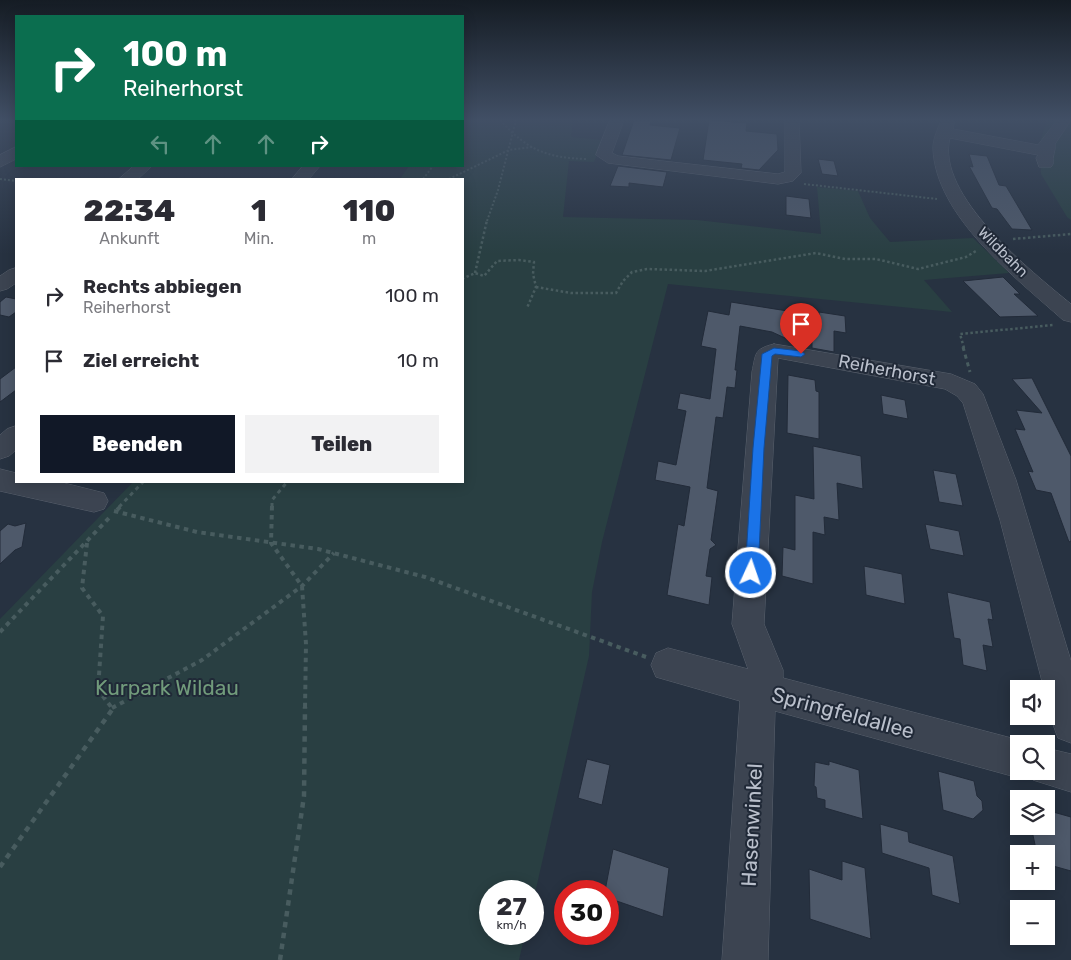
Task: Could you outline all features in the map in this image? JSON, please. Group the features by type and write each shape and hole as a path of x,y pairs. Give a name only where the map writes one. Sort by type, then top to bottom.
{"street":[{"path":"655,165 778,179 787,178 793,173 792,165"},
{"name":"Wildbahn","path":"944,165 947,179 964,209 992,244 1065,319"},
{"path":"301,178 311,167"},
{"path":"130,178 150,172"},
{"path":"0,268 15,258"},
{"path":"0,285 15,275"},
{"name":"Reiherhorst","path":"762,691 766,670 748,624 764,372 767,354 774,351 782,351 951,382 966,390 974,400 1000,468 1071,725"},
{"path":"0,449 15,437"},
{"path":"0,480 104,506"},
{"name":"Springfeldallee","path":"668,665 1010,757"},
{"name":"Hasenwinkel","path":"745,960 762,691"},
{"path":"1055,769 1071,773"}],"path":[{"path":"450,178 480,165"},
{"path":"475,273 489,211 498,190 505,165"},
{"path":"424,178 432,167"},
{"path":"0,179 15,181"},
{"path":"817,185 933,198"},
{"path":"536,287 571,293 616,293 623,281 632,272 666,269 705,271 816,253 845,259 876,259 918,269 966,257 992,244 1071,234"},
{"path":"464,278 475,273 484,276 497,261 519,260 534,262 533,274 536,287 527,308"},
{"path":"970,370 960,334 1065,319"},
{"path":"0,632 87,542 104,506 141,483"},
{"path":"280,960 304,796 306,644 302,586 271,542 272,500 286,483"},
{"path":"104,506 197,532 318,549 425,577 668,665"},
{"path":"87,542 82,588 103,616 98,690 112,708"},
{"path":"0,867 112,708 202,660 302,586 334,553"}],"green space":[{"name":"Kurpark Wildau","path":"569,165 563,217 697,220 821,234 817,187 858,191 870,218 890,242 973,238 1009,273 924,280 952,312 668,284 602,542 592,592 589,656 538,880 479,880 479,945 522,945 519,960 0,960 0,619 132,483 464,483 464,178 401,178 408,167"},
{"path":"1040,165 1071,165 1071,220 1067,217 1041,174"}],"building":[{"path":"742,165 764,165 759,170 741,168"},
{"path":"820,165 835,165 838,176 822,174"},
{"path":"972,165 991,165 999,185 1006,186 1032,230 1012,229 997,209 992,208 969,166 973,167"},
{"path":"618,166 667,172 663,187 629,183 629,187 610,186"},
{"path":"786,196 809,199 811,218 786,215"},
{"path":"1003,277 1020,294 1014,294 1038,316 1000,317 963,281"},
{"path":"6,297 15,299 15,313 9,317 0,315 0,302"},
{"path":"731,302 819,316 819,312 845,316 846,333 834,331 834,352 812,348 812,335 792,340 772,332 740,326 735,388 727,387 723,418 716,417 707,488 718,491 711,540 716,545 710,549 706,576 712,577 709,605 667,595 678,524 684,526 690,487 655,480 658,461 676,465 686,411 677,409 680,393 710,399 716,349 701,346 708,311 729,315"},
{"path":"15,368 15,391 0,402 0,379"},
{"path":"788,375 815,380 816,391 819,392 819,439 787,433"},
{"path":"1032,378 1071,456 1071,541 1069,542 1051,493 1036,490 1028,471 1033,472 1015,429 1025,430 1016,410 1042,413 1012,379"},
{"path":"881,395 905,400 908,419 883,414"},
{"path":"813,446 861,456 863,489 837,483 839,520 824,517 825,535 813,532 813,584 782,576 783,547 795,550 795,495 814,499"},
{"path":"933,470 956,474 963,506 939,502"},
{"path":"26,523 22,547 15,550 0,564 0,531 8,524 15,526"},
{"path":"925,524 959,531 964,556 930,549"},
{"path":"864,566 902,574 905,604 866,595"},
{"path":"947,592 990,602 993,620 988,619 993,647 983,645 987,671 963,665 960,639 954,638"},
{"path":"587,759 610,765 602,805 578,798"},
{"path":"829,761 859,770 863,819 825,808 825,800 817,798 816,787 814,786 815,762 829,765"},
{"path":"938,771 974,781 977,796 982,801 983,810 973,819 943,810"},
{"path":"1055,813 1071,817 1071,871 1055,867 1055,845 1035,845 1033,835 1055,835"},
{"path":"880,824 908,832 909,842 953,856 960,904 932,895 929,868 882,853"},
{"path":"613,849 669,868 663,917 619,902 619,880 607,880"},
{"path":"842,861 865,868 871,939 810,919 809,869 842,880"}],"route":[{"path":"751,573 764,372 767,354 774,351 801,354"}]}
